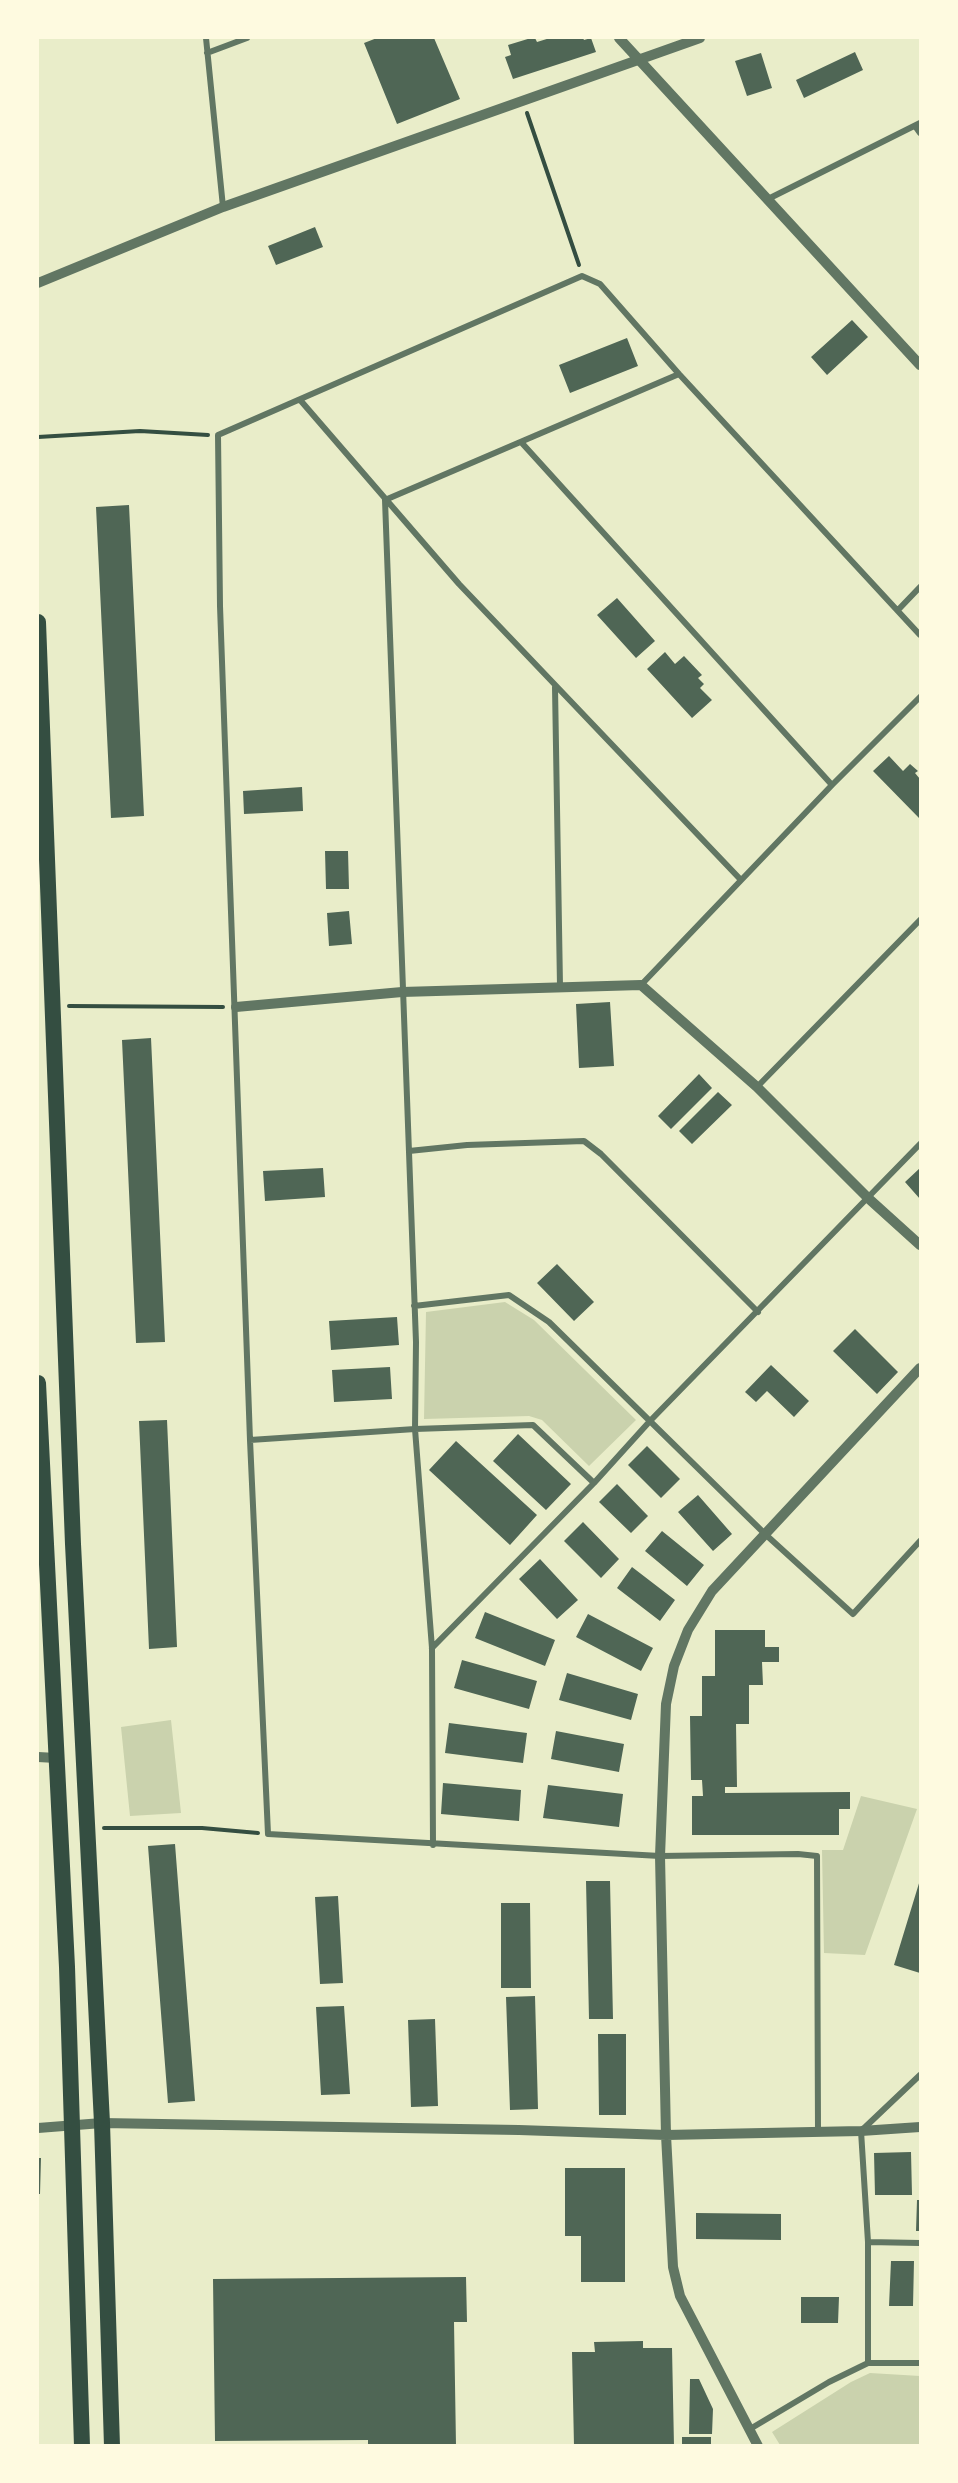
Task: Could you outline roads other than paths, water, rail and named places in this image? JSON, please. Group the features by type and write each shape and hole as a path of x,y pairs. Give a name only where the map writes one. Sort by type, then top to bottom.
{"highway":[{"path":"38,622 73,1544 102,2123 112,2445"},
{"path":"38,1383 41,1546 56,1758 73,2124 82,2445"}],"street":[{"path":"206,38 223,207"},
{"path":"207,53 247,38"},
{"path":"620,38 921,364"},
{"path":"38,283 223,207 700,38"},
{"path":"768,199 918,124 921,133"},
{"path":"818,2132 817,1856 798,1854 660,1856 268,1834 250,1440 220,606 218,435 582,276 600,285 679,374 921,635"},
{"path":"385,501 679,374"},
{"path":"301,400 385,501 459,584 741,880"},
{"path":"521,442 832,785"},
{"path":"385,501 416,1342 415,1429 432,1648 433,1845"},
{"path":"898,609 921,587"},
{"path":"555,687 560,986"},
{"path":"641,986 832,785 921,697"},
{"path":"758,1087 921,920"},
{"path":"236,1007 402,992 560,986 641,986 758,1087 868,1198 921,1245"},
{"path":"409,1151 467,1145 584,1141 601,1154 758,1312"},
{"path":"432,1648 594,1484 650,1420 921,1144"},
{"path":"414,1306 509,1295 549,1322 765,1534 853,1614 921,1540"},
{"path":"758,2445 680,2296 673,2267 666,2135 660,1856 666,1704 674,1666 688,1630 712,1591 921,1368"},
{"path":"250,1440 415,1429 532,1425 594,1484"},
{"path":"38,1757 56,1758"},
{"path":"861,2131 921,2075"},
{"path":"38,2128 102,2123 666,2135 861,2131 921,2127"},
{"path":"861,2131 868,2242 868,2363"},
{"path":"868,2242 921,2243"},
{"path":"750,2429 829,2382 868,2363 921,2363"}]}
